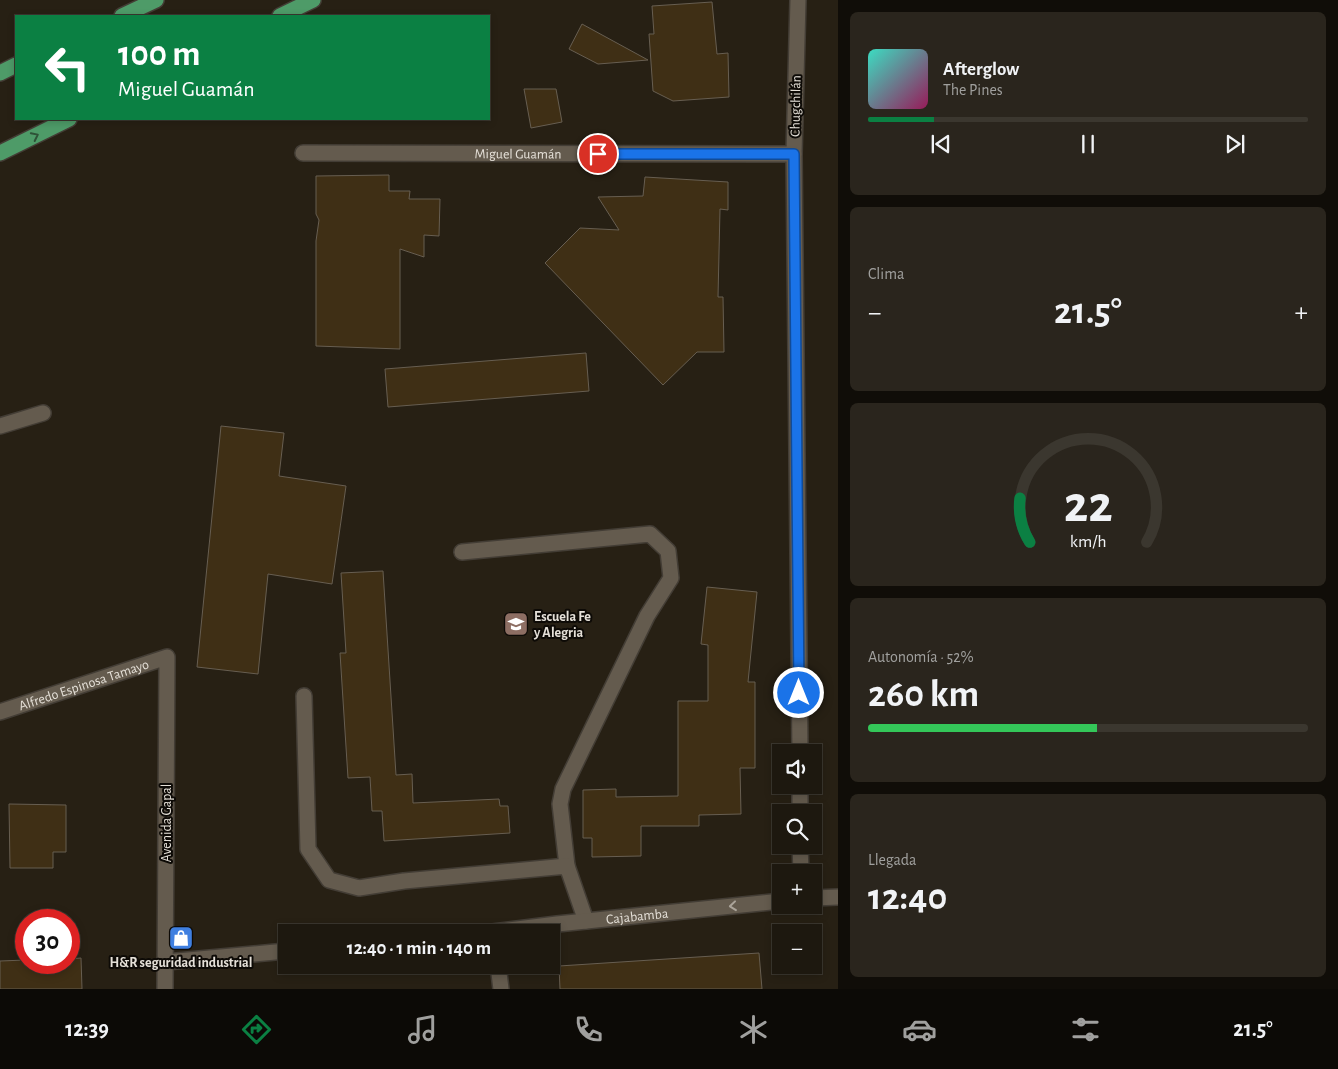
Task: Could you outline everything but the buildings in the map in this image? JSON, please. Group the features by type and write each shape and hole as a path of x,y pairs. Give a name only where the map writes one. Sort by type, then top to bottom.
{"highway":[{"path":"124,15 156,0"},
{"path":"282,15 314,0"},
{"path":"0,73 15,66"},
{"path":"0,153 67,120"}],"street":[{"name":"Chugchilán","path":"798,0 794,154 800,744"},
{"name":"Miguel Guamán","path":"303,153 794,154"},
{"path":"0,426 43,413"},
{"path":"462,552 650,534 668,552 671,578 647,616 563,789 560,804 567,866 586,921"},
{"name":"Alfredo Espinosa Tamayo","path":"0,712 167,657"},
{"name":"Avenida Gapal","path":"165,989 167,657"},
{"path":"304,696 308,849 329,880 359,888 404,881 567,866"},
{"path":"822,898 838,897"},
{"name":"Cajabamba","path":"560,924 772,902"},
{"path":"166,962 278,952"},
{"path":"499,974 500,989"}],"place":[{"name":"Escuela Fe y Alegria","path":"516,624"},
{"name":"H&R seguridad industrial","path":"181,938"}],"route":[{"path":"598,154 794,154 799,693"}]}
